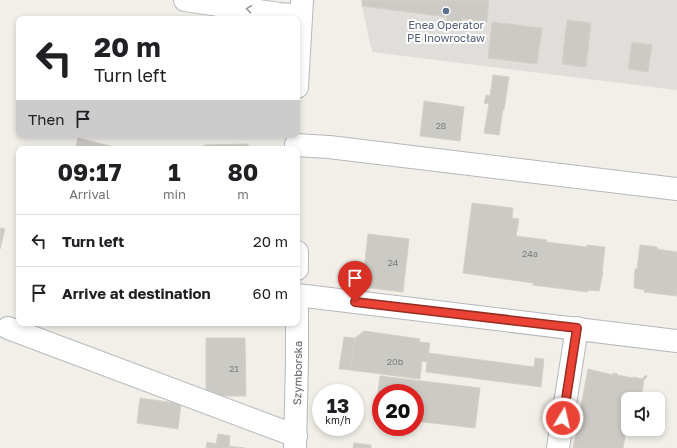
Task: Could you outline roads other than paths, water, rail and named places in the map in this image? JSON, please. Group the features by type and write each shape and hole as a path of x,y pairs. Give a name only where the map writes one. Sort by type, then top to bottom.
{"street":[{"path":"185,0 269,12 301,8 300,28"},
{"path":"296,143 677,189"},
{"path":"300,297 577,328 677,341"},
{"name":"Szymborska","path":"296,442 297,326"},
{"path":"8,328 296,442"},
{"path":"558,448 577,328"}],"place":[{"name":"Enea Operator PE Inowrocław","path":"446,11"}]}
